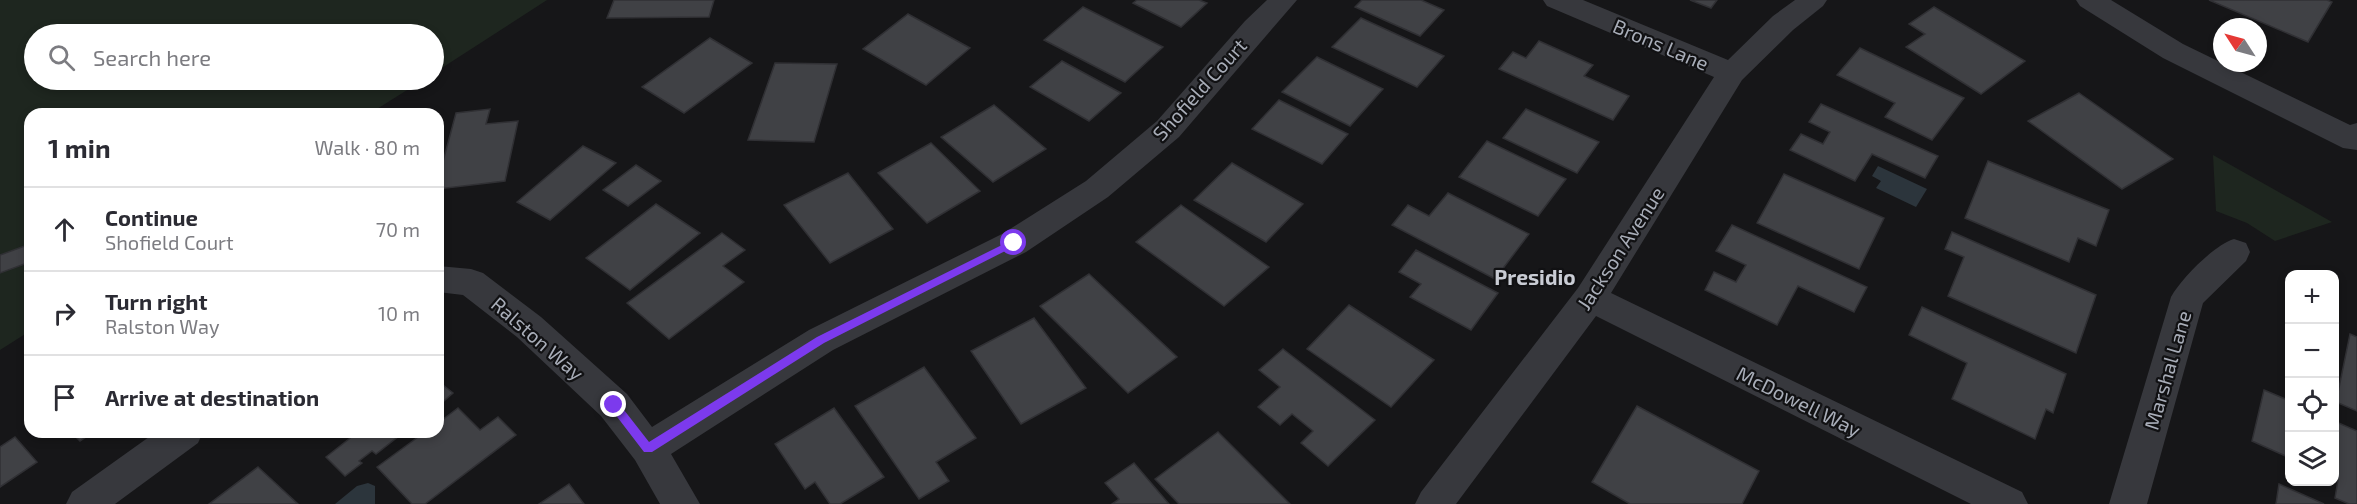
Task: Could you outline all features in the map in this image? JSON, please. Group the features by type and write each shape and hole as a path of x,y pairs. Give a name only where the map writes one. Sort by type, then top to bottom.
{"street":[{"name":"Shofield Court","path":"648,449 821,340 1014,243 1097,189 1168,129 1255,28 1283,0"},
{"name":"Brons Lane","path":"1557,0 1732,73"},
{"name":"Jackson Avenue","path":"1434,504 1590,298 1732,73 1783,23 1813,0"},
{"path":"2090,0 2173,51 2355,137"},
{"name":"Marshal Lane","path":"2128,504 2188,297 2234,252"},
{"name":"Ralston Way","path":"444,280 471,282 529,327 614,405 648,449 681,504"},
{"name":"McDowell Way","path":"1590,298 2009,504"},
{"path":"86,504 177,438"}],"shaded area":[{"path":"0,0 547,0 444,67 444,24 24,24 24,90 407,90 379,108 24,108 24,335 0,350"},
{"path":"2213,155 2332,222 2275,241 2247,223 2216,211"},
{"path":"1878,166 1927,189 1916,207 1876,188 1881,181 1872,176"},
{"path":"368,483 375,486 375,504 335,504 357,486"}],"building":[{"path":"614,0 714,0 709,17 607,18"},
{"path":"1137,0 1199,0 1207,3 1181,27 1133,3"},
{"path":"1362,0 1421,0 1444,10 1420,36 1355,7"},
{"path":"1690,0 1717,0 1711,8"},
{"path":"2209,0 2327,0 2332,2 2308,42 2267,25 2267,18 2251,18"},
{"path":"1083,7 1163,47 1125,82 1044,40"},
{"path":"1934,7 2025,61 1981,94 1906,47 1925,34 1909,24"},
{"path":"908,14 970,48 926,85 863,49"},
{"path":"1361,18 1444,56 1417,87 1332,47"},
{"path":"710,38 752,63 684,113 642,87"},
{"path":"1539,41 1593,65 1584,76 1629,96 1613,120 1499,69 1513,52 1526,58"},
{"path":"1860,48 1964,98 1932,140 1885,117 1895,103 1837,75"},
{"path":"1317,57 1383,89 1350,126 1282,92"},
{"path":"1062,61 1121,93 1089,121 1030,87"},
{"path":"775,63 837,64 814,142 748,140"},
{"path":"2079,93 2173,159 2122,189 2028,121"},
{"path":"1279,100 1348,134 1322,164 1252,129"},
{"path":"1821,104 1938,156 1925,178 1872,154 1855,181 1790,150 1801,134 1823,144 1830,132 1809,122"},
{"path":"994,105 1046,149 993,182 941,137"},
{"path":"490,109 486,124 518,121 505,181 444,188 444,158 456,113"},
{"path":"1526,109 1599,142 1577,173 1503,138"},
{"path":"1487,141 1566,179 1538,216 1459,177"},
{"path":"931,143 980,191 927,223 878,173"},
{"path":"583,146 616,163 550,220 517,202"},
{"path":"1988,161 2109,210 2096,246 2078,238 2069,262 1965,218"},
{"path":"1232,163 1303,204 1266,242 1194,200"},
{"path":"636,165 661,181 628,206 603,190"},
{"path":"848,173 893,229 830,263 784,205"},
{"path":"1784,174 1884,218 1859,269 1757,223"},
{"path":"1448,193 1529,234 1495,279 1392,225 1408,205 1429,216"},
{"path":"656,204 700,233 630,290 586,258"},
{"path":"1181,205 1269,267 1224,306 1136,242"},
{"path":"1732,225 1867,287 1854,312 1798,286 1777,325 1705,290 1714,272 1736,282 1746,265 1716,251"},
{"path":"1952,232 2096,295 2076,353 1948,296 1964,257 1945,249"},
{"path":"722,233 745,250 723,266 744,282 669,339 627,303"},
{"path":"24,246 24,264 0,273 0,255"},
{"path":"1416,250 1498,293 1471,330 1410,297 1421,284 1399,272"},
{"path":"1089,274 1177,357 1128,393 1040,306"},
{"path":"1349,305 1434,360 1391,407 1307,349"},
{"path":"1922,307 2066,374 2053,413 2046,409 2035,439 1952,399 1967,363 1909,335"},
{"path":"1034,318 1086,388 1021,424 971,351"},
{"path":"2350,334 2357,337 2357,411 2339,403 2339,387"},
{"path":"1283,349 1375,420 1328,466 1301,443 1313,431 1292,414 1280,425 1258,407 1280,387 1259,370"},
{"path":"924,367 976,438 936,462 949,481 919,499 855,406"},
{"path":"444,386 453,393 444,401"},
{"path":"2264,390 2285,399 2285,456 2252,441"},
{"path":"1637,406 1759,471 1742,504 1630,504 1592,482"},
{"path":"458,408 480,430 498,417 516,435 425,504 412,504 377,467 417,438 444,438 444,418"},
{"path":"834,408 884,477 840,504 830,504 815,482 805,489 775,444"},
{"path":"2339,423 2357,431 2357,504 2349,504 2335,498 2337,486 2339,486"},
{"path":"1218,432 1290,504 1179,504 1155,479"},
{"path":"15,437 37,462 0,487 0,447"},
{"path":"350,438 396,438 376,454 372,451 359,461 362,463 345,476 326,457"},
{"path":"1134,463 1169,504 1112,504 1119,499 1105,483"},
{"path":"258,467 298,504 209,504"},
{"path":"569,484 584,504 539,504"},
{"path":"2279,484 2324,504 2276,504"}],"district":[{"name":"Presidio","path":"1535,276"}],"route":[{"path":"614,405 648,449 821,340 1014,243"}]}
